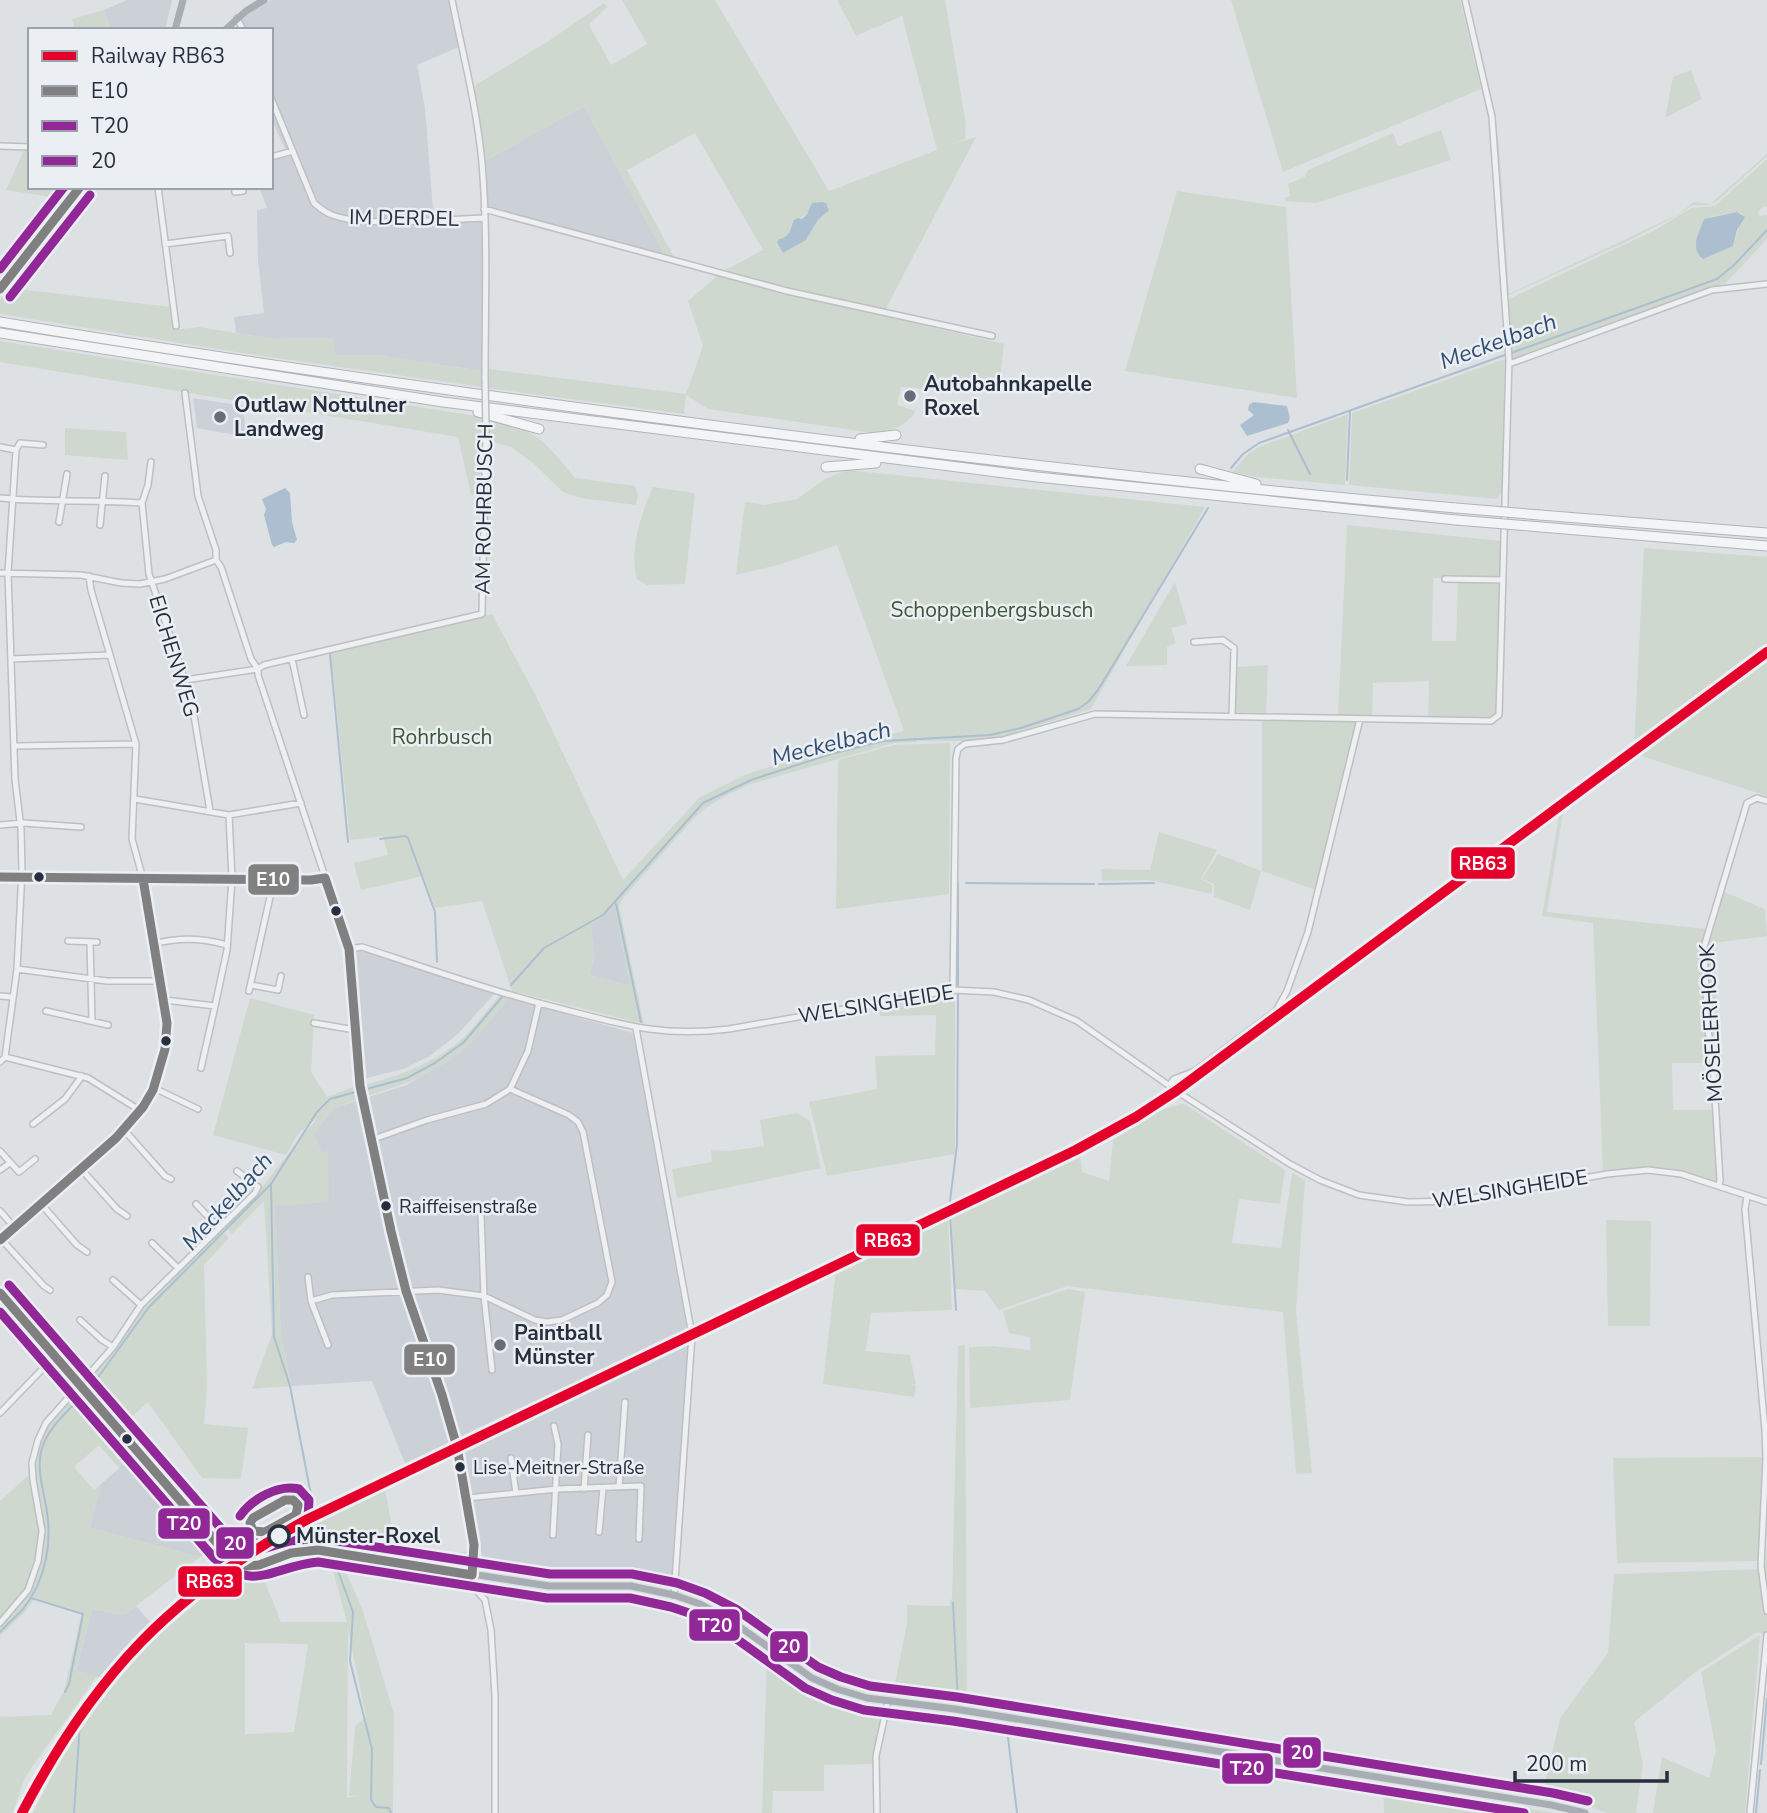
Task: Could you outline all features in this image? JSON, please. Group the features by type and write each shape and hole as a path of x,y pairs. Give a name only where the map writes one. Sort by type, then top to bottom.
{"highway":[{"path":"0,322 423,387 1073,470 1456,508 1767,533"},
{"path":"0,333 443,402 912,462 1456,520 1767,546"},
{"path":"443,402 539,429"},
{"path":"822,440 876,439 896,435"},
{"path":"826,467 912,462"},
{"path":"1200,469 1282,491"}],"main road":[{"path":"176,28 183,0"},
{"path":"227,28 264,0"},
{"path":"0,289 78,189"},
{"path":"0,1293 223,1550 240,1564 253,1566 292,1553 318,1550 549,1586 631,1586 674,1595 700,1604 730,1620 796,1668 825,1684 859,1696 1162,1742 1585,1813"}],"street":[{"name":"AM ROHRBUSCH","path":"185,680 258,669 264,665 482,614 486,430 485,218 482,162 472,87 452,0"},
{"path":"953,990 956,758 961,746 1015,737 1095,713 1491,721 1499,715 1509,361 1492,117 1465,0"},
{"path":"237,18 242,28"},
{"name":"IM DERDEL","path":"273,104 314,203 322,211 331,215 373,221 485,218"},
{"path":"0,146 28,147"},
{"path":"273,156 293,150"},
{"path":"158,189 176,326"},
{"path":"234,189 235,192 243,191"},
{"path":"484,209 787,291 992,336"},
{"path":"165,244 228,236 230,253"},
{"path":"1509,361 1712,290 1767,284"},
{"path":"185,393 198,496 216,550 216,560 221,566 251,659 258,669 349,949 361,1095 406,1291 451,1423 474,1545 472,1588 486,1602 491,1630 496,1734 495,1813"},
{"path":"0,1062 5,1057 17,968 22,848 13,746 8,573 11,499 16,450 20,443 43,445"},
{"path":"0,447 16,450"},
{"name":"EICHENWEG","path":"150,462 148,485 142,503 152,583 191,698 210,811"},
{"path":"59,522 67,474"},
{"path":"100,525 104,477"},
{"path":"0,498 62,501 102,499 142,503"},
{"path":"0,573 89,576 121,583 152,583 216,560"},
{"path":"50,1290 1,1239 125,1131 154,1088 166,1041 165,1000 143,879 132,839 136,744 89,576"},
{"path":"1444,579 1503,580"},
{"path":"1194,642 1223,640 1234,648 1232,716"},
{"path":"11,659 110,655"},
{"path":"292,659 304,715"},
{"path":"1168,1085 1178,1076 1195,1071 1276,1011 1287,991 1308,932 1360,719"},
{"path":"13,746 136,744"},
{"name":"MÖSELERHOOK","path":"1719,1186 1713,1063 1708,1030 1705,940 1747,803 1757,798 1767,801"},
{"path":"135,799 229,815 301,803"},
{"path":"201,1068 227,945 232,879 229,815"},
{"path":"0,825 81,827"},
{"path":"0,877 325,878"},
{"path":"274,879 250,988 278,990 281,976"},
{"path":"154,944 195,939 227,945"},
{"path":"68,941 97,942"},
{"path":"90,942 92,1021"},
{"name":"WELSINGHEIDE","path":"349,949 362,947 539,1003 636,1028 674,1032 729,1029 953,990 1011,995 1056,1010 1077,1021 1236,1131 1306,1174 1359,1195 1408,1202 1456,1201 1607,1174 1648,1170 1673,1172 1767,1202"},
{"path":"17,968 92,979 160,981"},
{"path":"0,996 12,997"},
{"path":"165,1000 215,1006"},
{"path":"371,1140 427,1120 486,1104 510,1089 528,1051 539,1003"},
{"path":"46,1011 108,1025"},
{"path":"314,1023 355,1030"},
{"path":"636,1028 692,1335 674,1595"},
{"path":"5,1057 82,1076 97,1082 141,1111"},
{"path":"33,1124 65,1098 82,1076"},
{"path":"154,1088 198,1109"},
{"path":"311,1301 332,1295 430,1289 484,1296 535,1320 547,1322 562,1320 598,1303 607,1295 612,1282 583,1132 578,1122 569,1115 510,1089"},
{"path":"125,1131 164,1176 171,1179"},
{"path":"0,1152 19,1172 34,1159"},
{"path":"0,1170 10,1163"},
{"path":"81,1169 117,1209 127,1216"},
{"path":"0,1623 28,1590 40,1553 42,1531 32,1471 38,1440 46,1423 113,1347 141,1305 228,1222 258,1187 237,1171"},
{"path":"1747,1197 1745,1209 1766,1460 1764,1566 1767,1611"},
{"path":"41,1204 77,1245 87,1252"},
{"path":"196,1204 219,1228"},
{"path":"0,1211 14,1227"},
{"path":"481,1214 484,1296 492,1370"},
{"path":"152,1243 178,1268"},
{"path":"308,1277 311,1301 327,1345"},
{"path":"113,1280 141,1305"},
{"path":"78,1329 82,1322 113,1347"},
{"path":"0,1413 55,1356"},
{"path":"619,1487 625,1402"},
{"path":"553,1535 558,1444 554,1426"},
{"path":"584,1489 588,1435"},
{"path":"511,1458 516,1493"},
{"path":"467,1498 557,1489 641,1486 639,1539"},
{"path":"599,1532 603,1488"},
{"path":"1750,1813 1767,1635"},
{"path":"877,1813 876,1756 888,1701"}],"shaded area":[{"path":"127,0 172,0 165,28 110,28 104,10"},
{"path":"271,0 449,0 459,47 417,65 425,108 434,222 482,221 482,371 376,355 335,355 332,338 272,339 236,333 234,317 264,313 258,261 257,210 267,208 260,189 273,189 273,152 285,149 273,122 273,28 236,28 248,12"},
{"path":"584,106 666,257 488,208 485,161"},
{"name":"Outlaw Nottulner Landweg","path":"193,398 243,406 246,437 197,428"},
{"path":"1767,648 1767,657 1165,1102 1080,1152 841,1268 835,1268 697,1337 693,1330 1053,1158 1163,1096 1167,1090 1176,1087 1279,1012"},
{"path":"615,906 630,986 589,975 594,960 591,925"},
{"path":"354,947 495,993 458,1034 430,1056 403,1069 363,1079"},
{"path":"509,998 633,1033 689,1341 673,1583 619,1576 549,1579 489,1570 483,1562 463,1449 454,1452 290,1530 239,1560 178,1609 145,1638 90,1703 55,1756 26,1813 18,1813 56,1742 102,1678 76,1671 92,1609 124,1615 136,1606 152,1624 178,1601 242,1554 253,1541 300,1515 406,1466 372,1381 291,1386 281,1334 274,1206 327,1152 321,1153 314,1133 334,1108 407,1085 469,1045"},
{"path":"133,1456 216,1548 213,1552 200,1557 90,1528 100,1485"}],"green space":[{"path":"622,0 715,0 829,191 937,150 902,16 856,36 837,0 945,0 966,124 965,139 952,144 976,137 883,316 1004,344 999,386 980,387 963,381 953,391 901,387 897,405 916,411 898,427 873,433 708,409 686,395 684,414 488,388 488,369 686,394 703,346 688,301 722,272 763,250 695,133 627,170 675,259 666,257 584,106 485,161 474,86 547,42 604,3 607,7 589,25 611,65 647,44","holes":["828,210 818,220 806,240 783,253 779,239 793,230 793,224 809,211"]},
{"path":"1231,0 1460,0 1481,89 1283,172"},
{"path":"104,10 110,28 74,28 72,19"},
{"path":"1691,70 1702,99 1665,118 1673,77"},
{"path":"1489,87 1499,143 1509,294 1677,215 1694,202 1710,204 1767,156 1717,201 1708,205 1693,205 1676,216 1630,240 1509,295 1506,294 1496,141"},
{"path":"1441,130 1451,160 1316,203 1285,201 1284,198 1290,196 1288,184 1305,177 1308,170 1393,133 1398,146"},
{"path":"24,150 28,150 28,189 72,189 64,199 6,190"},
{"path":"1767,159 1767,207 1764,206 1758,212 1760,216 1767,215 1767,239 1726,283 1512,359 1509,299 1655,230 1691,208 1715,206","holes":["1737,212 1743,214 1733,246 1726,248 1709,217"]},
{"path":"1177,191 1286,207 1297,398 1125,371"},
{"path":"9,288 171,307 174,330 199,327 272,339 333,338 336,355 376,355 482,371 482,387 242,353 0,314 0,300"},
{"path":"0,341 483,417 483,494 471,495 458,437 0,362"},
{"path":"1505,359 1502,492 1497,499 1349,485 1352,413"},
{"path":"1348,414 1345,485 1256,477 1232,472 1249,453 1261,446"},
{"path":"489,419 519,428 539,439 575,478 635,486 638,495 636,505 581,498 563,492 533,463 511,447 489,441"},
{"path":"65,428 126,432 128,460 65,455"},
{"path":"847,470 1205,507 1091,709 1001,737 966,741 920,741 917,737 917,742 894,743 751,784 729,794 695,817 623,898 619,906 644,1024 512,991 482,901 435,908 423,876 361,890 354,863 388,855 383,836 350,840 331,653 492,614 537,698 623,880 700,797 747,774 829,748 904,731 837,545 778,565 736,575 745,502 764,505 797,499 825,479","holes":["615,907 630,986 589,975 594,960 591,925"]},
{"path":"653,487 695,493 685,584 647,585 637,579 635,544 644,508"},
{"path":"1347,525 1501,541 1500,577 1433,578 1432,641 1456,641 1458,582 1500,582 1496,713 1489,719 1428,718 1429,681 1373,683 1372,717 1338,716"},
{"path":"1644,548 1767,557 1767,648 1634,747"},
{"path":"1175,582 1187,624 1171,628 1176,643 1167,647 1167,665 1126,666"},
{"path":"1767,657 1767,796 1635,754"},
{"path":"1268,665 1266,713 1233,712 1237,667"},
{"path":"1262,718 1357,722 1316,890 1262,871"},
{"path":"950,743 949,894 836,909 838,760 894,745"},
{"path":"1564,806 1547,912 1706,929 1702,947 1711,1063 1672,1063 1673,1110 1714,1110 1718,1180 1715,1182 1666,1169 1603,1172 1593,923 1542,916 1560,809"},
{"path":"1159,832 1217,850 1201,879 1212,885 1212,894 1149,880 1102,881 1101,869 1150,870"},
{"path":"1218,854 1261,871 1250,910 1214,897 1214,884 1202,879"},
{"path":"1722,891 1765,909 1767,936 1714,943 1718,1030 1723,1061 1715,1061 1710,1030 1707,946"},
{"path":"955,993 955,1154 827,1176 809,1102 877,1089 875,1056 935,1055 936,1015 880,1016 879,1008"},
{"path":"501,994 509,998 458,1055 420,1077 366,1096 364,1085 416,1068 451,1048 467,1034"},
{"path":"250,998 314,1015 311,1072 327,1097 353,1087 356,1100 334,1108 314,1133 321,1153 328,1151 329,1202 274,1206 281,1334 291,1386 252,1389 272,1334 264,1201 232,1234 224,1227 254,1197 317,1118 298,1134 286,1155 213,1135"},
{"path":"1182,1104 1285,1170 1280,1204 1239,1199 1232,1243 1281,1248 1292,1173 1305,1180 1296,1311 1312,1473 1296,1474 1283,1312 1067,1286 999,1310 985,1291 955,1289 951,1214 1080,1152 1082,1172 1109,1181 1113,1140 1161,1110"},
{"path":"797,1113 810,1121 821,1168 677,1198 672,1169 712,1162 711,1150 729,1151 764,1146 760,1120"},
{"path":"948,1215 952,1310 871,1313 866,1351 910,1355 916,1384 910,1385 916,1386 914,1397 823,1384 836,1270"},
{"path":"1606,1220 1651,1221 1650,1326 1608,1326"},
{"path":"219,1228 229,1238 204,1265 207,1386 204,1424 248,1428 241,1479 202,1478 148,1402 125,1423 87,1379 115,1349 144,1308"},
{"path":"1068,1289 1085,1292 1070,1400 970,1408 969,1347 994,1346 1030,1350 1030,1337 1009,1333 1003,1311"},
{"path":"965,1345 967,1703 893,1694 907,1623 907,1605 950,1606 952,1599 958,1346"},
{"path":"76,1390 133,1456 119,1468 99,1445 74,1467 94,1490 100,1485 90,1528 200,1557 124,1615 92,1609 76,1670 97,1676 25,1777 13,1813 0,1813 0,1717 51,1715 64,1691 82,1612 35,1598 0,1636 0,1625 30,1591 40,1561 44,1531 34,1470 40,1439 48,1424"},
{"path":"1762,1457 1759,1561 1617,1563 1613,1458"},
{"path":"30,1474 39,1533 37,1563 25,1591 0,1620 0,1501"},
{"path":"384,1485 397,1552 430,1557 470,1551 466,1562 459,1564 310,1543 287,1546 262,1557 246,1559 245,1562 239,1560 290,1530"},
{"path":"1767,1546 1767,1635 1757,1632 1697,1671 1634,1722 1643,1764 1636,1813 1607,1813 1542,1797 1560,1718 1608,1653 1614,1574 1765,1569"},
{"path":"294,1558 340,1559 362,1608 394,1714 393,1813 33,1813 75,1730 142,1649 233,1572 261,1572 281,1622 347,1622 330,1560","holes":["348,1629 366,1717 355,1726 349,1796 361,1795 347,1798","245,1643 308,1644 294,1732 245,1734"]},
{"path":"1760,1635 1745,1813 1653,1813 1662,1757 1709,1778 1716,1750 1701,1672"},
{"path":"767,1657 817,1689 849,1702 882,1710 874,1764 824,1765 824,1791 773,1791 772,1813 762,1813"},
{"path":"1383,1787 1548,1812 1552,1813 1384,1813"}],"water":[{"path":"812,203 826,203 829,210 818,220 806,240 783,253 777,242 779,239 788,234 794,220 802,219 807,214"},
{"path":"1737,212 1745,217 1737,230 1733,246 1703,259 1696,245 1704,219"},
{"path":"1253,402 1287,406 1290,418 1288,423 1247,436 1240,425 1254,415 1248,410"},
{"path":"285,488 290,493 292,522 297,540 274,547 262,499"}],"waterway":[{"name":"Meckelbach","path":"1511,353 1717,279 1767,230"},
{"name":"Meckelbach","path":"1231,468 1243,454 1259,443 1505,355"},
{"path":"1347,480 1350,411"},
{"path":"1288,430 1310,474"},
{"name":"Meckelbach","path":"511,985 544,948 603,915 703,803 751,780 831,754 883,741 990,735 1078,709 1098,690 1208,508"},
{"path":"330,654 348,842"},
{"path":"380,839 405,836 408,838 435,912 437,962"},
{"path":"958,883 958,985"},
{"path":"966,883 1094,884"},
{"path":"1099,884 1154,883"},
{"path":"616,904 641,1022"},
{"path":"949,1209 957,1145 958,994"},
{"name":"Meckelbach","path":"94,1383 149,1307 271,1184 317,1112 330,1099 407,1078 435,1063 464,1042 502,997"},
{"path":"271,1185 274,1337 290,1386 311,1495 307,1498 308,1508"},
{"path":"950,1215 956,1310"},
{"name":"Meckelbach","path":"0,1632 31,1598 46,1560 49,1533 41,1479 41,1452 47,1436 82,1396"},
{"path":"334,1560 353,1612 350,1661 372,1749 371,1800 376,1807 389,1808 391,1813"},
{"path":"31,1598 83,1614 65,1692"},
{"path":"953,1603 958,1703"},
{"path":"1761,1764 1767,1699"},
{"path":"966,1704 1010,1710"},
{"path":"74,1813 80,1723"},
{"path":"1007,1729 1017,1813"},
{"path":"1756,1813 1760,1770"}],"rail line":[{"name":"RB63","path":"22,1813 78,1719 108,1679 141,1642 216,1577 259,1548 308,1519 1076,1150 1136,1117 1176,1091 1767,652"}],"transit line":[{"name":"20","path":"0,269 62,189"},
{"name":"E10","path":"0,289 78,189"},
{"name":"T20","path":"10,297 90,195"},
{"name":"E10","path":"0,877 325,878 349,949 360,1086 391,1231 406,1291 457,1447 474,1545 472,1575 318,1550 291,1553 259,1565 246,1566 235,1561 0,1293"},
{"name":"E10","path":"0,1240 116,1138 143,1107 153,1090 165,1049 167,1023 143,879"},
{"name":"20","path":"9,1285 232,1541 249,1553 290,1541 318,1538 550,1574 632,1574 677,1583 705,1593 736,1609 818,1667 870,1686 957,1697 1553,1793 1588,1801"},
{"name":"T20","path":"0,1312 214,1558 228,1569 241,1574 264,1575 318,1562 547,1598 630,1598 695,1615 724,1630 805,1688 864,1710 953,1721 1524,1813"},
{"name":"20","path":"240,1516 251,1504 274,1491 299,1489 309,1500 308,1519 303,1525 269,1544 252,1543"},
{"name":"E10","path":"285,1500 293,1500 298,1505 296,1515 265,1532 253,1531 250,1523 253,1518 285,1500"}],"place":[{"name":"Autobahnkapelle Roxel","path":"910,396"},
{"name":"Outlaw Nottulner Landweg","path":"220,417"},
{"name":"Raiffeisenstraße","path":"386,1206"},
{"name":"Paintball Münster","path":"500,1345"},
{"name":"Lise-Meitner-Straße","path":"460,1467"},
{"name":"Münster-Roxel","path":"279,1536"}],"park label":[{"name":"Schoppenbergsbusch","path":"992,610"},
{"name":"Rohrbusch","path":"442,737"}]}
